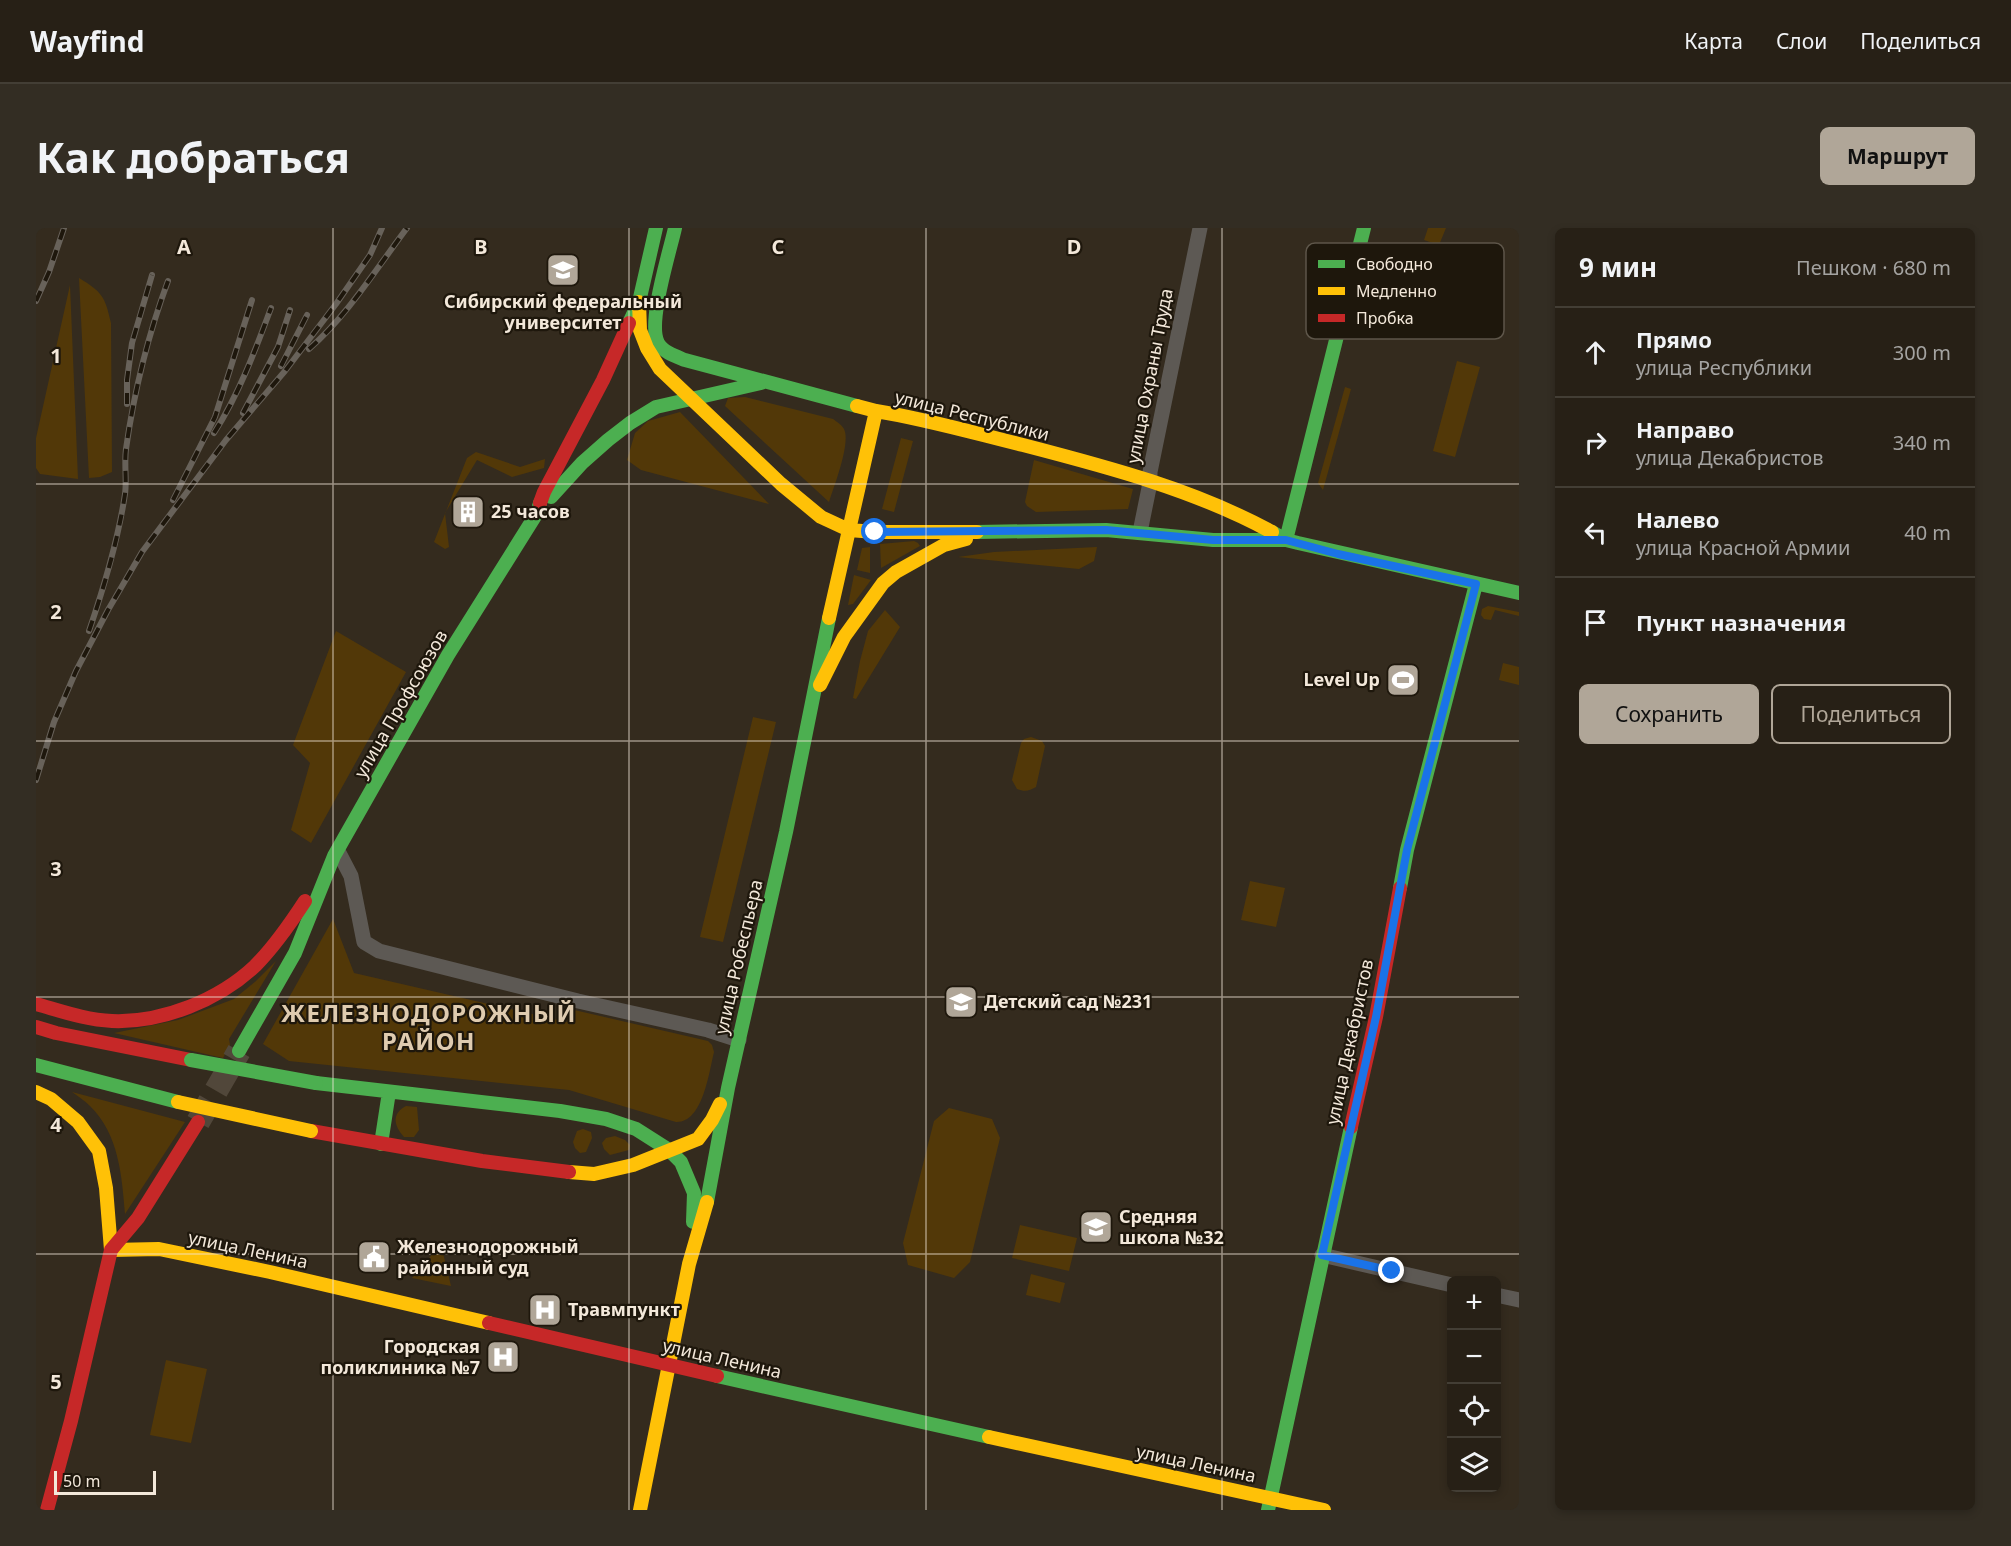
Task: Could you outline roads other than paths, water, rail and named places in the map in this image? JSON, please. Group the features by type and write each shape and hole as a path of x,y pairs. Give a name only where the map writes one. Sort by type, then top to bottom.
{"main road":[{"path":"656,228 639,302 640,330 647,348 660,369 797,498 821,517 849,530"},
{"name":"улица Республики","path":"675,228 656,316 655,331 656,339 663,348 684,360 876,411 912,417 1118,470 1242,516 1286,540 1338,554 1519,593"},
{"path":"1360,243 1364,228"},
{"name":"улица Профсоюзов","path":"239,1051 295,952 336,853 448,655 537,513 544,492 603,380 639,302"},
{"path":"1286,540 1336,339"},
{"path":"537,513 582,463 630,423 656,407 764,382"},
{"name":"улица Робеспьера","path":"640,1510 689,1264 709,1193 728,1088 786,832 835,588 876,411"},
{"name":"улица Республики","path":"849,530 994,532 1106,530 1213,540 1286,540"},
{"path":"812,700 844,637 883,583 896,572 944,545 994,532"},
{"name":"улица Декабристов","path":"1269,1504 1376,1017 1407,850 1476,584"},
{"path":"36,1005 82,1017 114,1021 153,1018 205,1000 249,972 284,931 336,853"},
{"path":"36,1027 149,1052 316,1083 560,1111 606,1119 636,1129 669,1150 681,1162 694,1193 689,1264"},
{"path":"36,1065 178,1102 310,1131 552,1171 594,1174 633,1165 698,1139 712,1120 728,1088"},
{"path":"36,1092 51,1099 78,1122 99,1151 106,1188 111,1250 71,1421 47,1510"},
{"path":"381,1144 389,1092"},
{"path":"111,1250 138,1218 198,1122"},
{"name":"улица Ленина","path":"111,1250 159,1249 270,1272 1269,1504 1324,1510"}],"street":[{"name":"улица Охраны Труда","path":"1140,532 1150,483 1150,472 1200,228"},
{"path":"336,853 351,876 364,942 379,951 578,1001 708,1030 739,1040"},
{"path":"1322,1255 1447,1284"},
{"path":"1501,1296 1519,1300"}],"tunnel":[{"path":"198,1122 239,1051"}],"railway":[{"path":"36,301 64,228"},
{"path":"36,780 54,722 76,671 142,552 226,440 285,371 336,304 370,255 382,228"},
{"path":"309,349 349,307 407,228"},
{"path":"127,404 127,380 132,343 152,275"},
{"path":"89,631 119,529 126,489 125,460 133,406 148,343 168,281"},
{"path":"173,500 215,417 252,300"},
{"path":"214,433 239,388 271,308"},
{"path":"243,413 278,347 290,310"},
{"path":"281,366 307,315"}],"place":[{"name":"Сибирский федеральный университет","path":"563,270"},
{"name":"25 часов","path":"468,512"},
{"name":"Level Up","path":"1403,680"},
{"name":"Детский сад №231","path":"961,1002"},
{"name":"Средняя школа №32","path":"1096,1227"},
{"name":"Железнодорожный районный суд","path":"374,1257"},
{"name":"Травмпункт","path":"545,1310"},
{"name":"Городская поликлиника №7","path":"503,1357"}],"district":[{"name":"ЖЕЛЕЗНОДОРОЖНЫЙ РАЙОН","path":"429,1028"}]}
